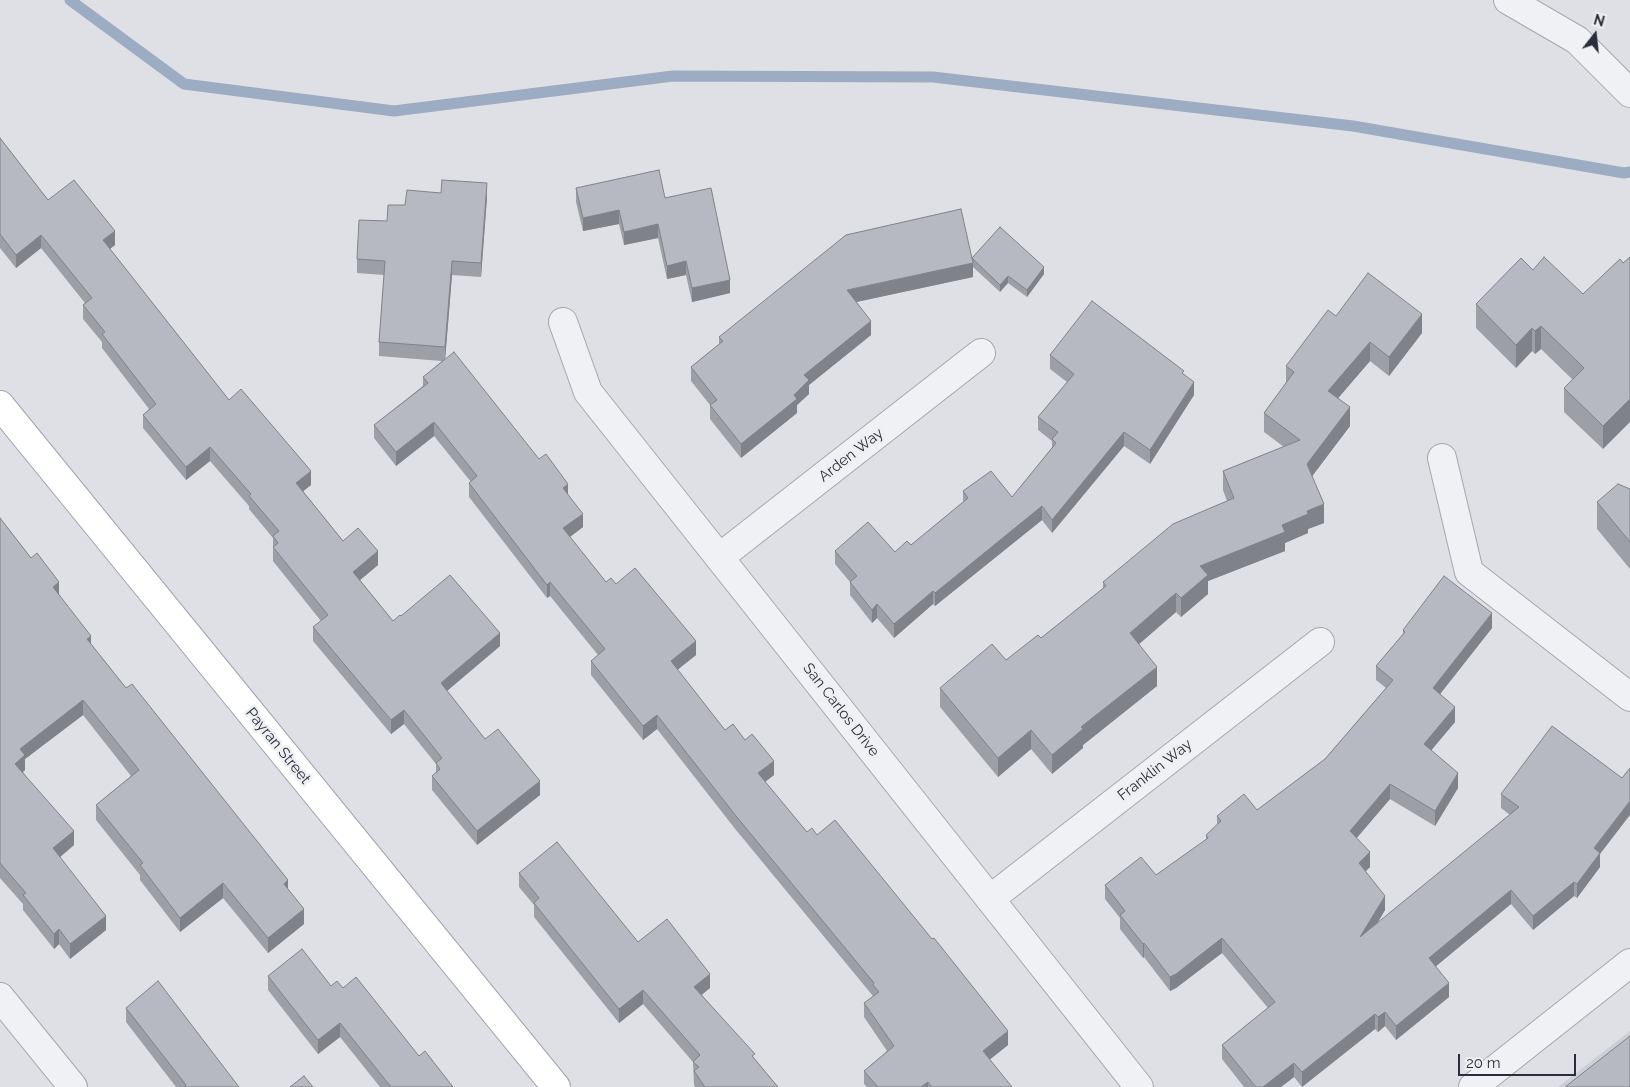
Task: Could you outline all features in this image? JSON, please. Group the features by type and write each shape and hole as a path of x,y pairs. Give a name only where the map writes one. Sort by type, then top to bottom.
{"main road":[{"name":"Payran Street","path":"0,404 556,1087"}],"street":[{"path":"1508,0 1577,40 1630,93"},
{"name":"San Carlos Drive","path":"563,322 588,392 720,556 1139,1087"},
{"name":"Arden Way","path":"720,556 982,353"},
{"path":"1442,458 1469,572 1630,697"},
{"name":"Franklin Way","path":"990,899 1320,642"},
{"path":"1473,1087 1630,963"},
{"path":"0,997 73,1087"}],"shaded area":[{"path":"1630,1031 1630,1087 1558,1087"}],"building":[{"path":"0,138 48,200 74,180 115,231 103,240 229,400 241,389 311,471 296,483 343,541 358,528 378,551 353,572 393,621 450,575 500,633 441,683 485,739 498,729 540,781 477,831 432,776 440,769 436,763 442,758 404,710 391,720 313,627 328,615 273,547 278,543 273,536 279,531 249,496 251,494 210,447 186,467 143,415 156,404 102,334 105,332 83,305 92,298 41,235 16,255 0,234"},
{"path":"659,170 665,198 711,188 730,280 692,288 686,261 667,266 658,224 624,232 619,210 583,218 576,188"},
{"path":"442,180 487,183 481,263 452,261 445,347 379,342 385,261 357,259 359,220 387,221 388,205 405,205 407,190 441,193"},
{"path":"961,209 973,263 847,290 871,321 804,375 809,380 794,395 797,399 741,444 710,405 717,400 691,367 723,341 719,337 846,235"},
{"path":"1000,227 1044,267 1027,290 1008,276 1000,285 972,258"},
{"path":"1544,257 1583,294 1620,259 1623,263 1630,257 1630,399 1603,426 1564,388 1584,368 1541,326 1535,331 1532,328 1516,345 1476,304 1521,258 1533,270"},
{"path":"1368,273 1422,314 1389,357 1370,342 1328,391 1350,407 1307,464 1324,504 1307,511 1308,514 1282,525 1285,532 1200,566 1208,575 1181,598 1176,593 1130,633 1157,667 1081,727 1083,729 1052,755 1031,730 998,758 940,688 992,644 1006,660 1038,635 1041,638 1106,586 1103,582 1173,524 1234,498 1223,471 1300,440 1264,413 1294,372 1286,366 1328,310 1336,316"},
{"path":"1092,301 1184,371 1182,373 1194,382 1150,450 1124,432 1052,520 1042,506 894,624 877,604 872,610 850,582 857,576 835,551 868,522 895,552 907,541 911,545 968,498 963,491 991,471 1012,497 1056,443 1052,439 1058,432 1038,417 1074,374 1050,355"},
{"path":"454,352 539,459 546,454 568,484 563,488 583,514 563,528 606,582 611,578 616,584 635,568 696,641 671,661 725,730 733,724 745,740 752,734 774,761 758,773 807,832 812,828 817,835 835,820 932,939 934,938 1008,1031 983,1051 1012,1087 932,1087 928,1082 921,1087 878,1087 864,1071 894,1046 864,1003 879,992 873,985 874,983 736,816 657,715 643,726 591,661 605,649 550,582 547,585 469,483 477,476 434,422 396,452 374,425 428,383 423,377"},
{"path":"1618,484 1630,489 1630,542 1597,502"},
{"path":"0,518 31,558 37,553 59,582 53,587 91,636 87,639 126,688 132,684 288,880 284,884 304,909 268,938 223,883 180,918 140,865 143,863 96,805 139,770 83,700 20,749 25,755 15,764 74,831 53,848 106,916 70,944 59,929 54,934 23,895 26,893 0,863"},
{"path":"1444,576 1492,613 1433,688 1455,707 1424,744 1458,773 1435,811 1390,784 1350,831 1370,852 1359,863 1385,896 1360,937 1519,807 1501,794 1552,726 1622,778 1630,768 1630,801 1594,848 1600,853 1577,884 1574,882 1533,916 1511,890 1429,958 1449,983 1396,1026 1385,1012 1378,1017 1375,1014 1302,1072 1294,1063 1263,1087 1256,1087 1222,1045 1275,1002 1222,938 1170,977 1120,915 1125,911 1105,885 1141,857 1156,875 1208,838 1206,835 1221,821 1217,816 1244,794 1257,810 1325,759 1393,680 1376,666 1405,632 1403,630"},
{"path":"557,842 638,942 667,919 710,974 694,987 755,1054 752,1056 778,1087 705,1087 694,1071 699,1067 693,1062 700,1055 643,990 619,1009 534,903 539,898 519,873"},
{"path":"302,949 331,986 337,981 343,988 356,977 419,1056 425,1051 453,1087 391,1087 340,1023 318,1040 268,976"},
{"path":"158,981 239,1087 184,1087 186,1085 126,1008"},
{"path":"1630,1036 1630,1087 1565,1087"},
{"path":"304,1076 313,1087 290,1087"}],"waterway":[{"path":"70,0 184,84 394,111 673,76 933,77 1353,126 1624,173 1630,172"}]}
